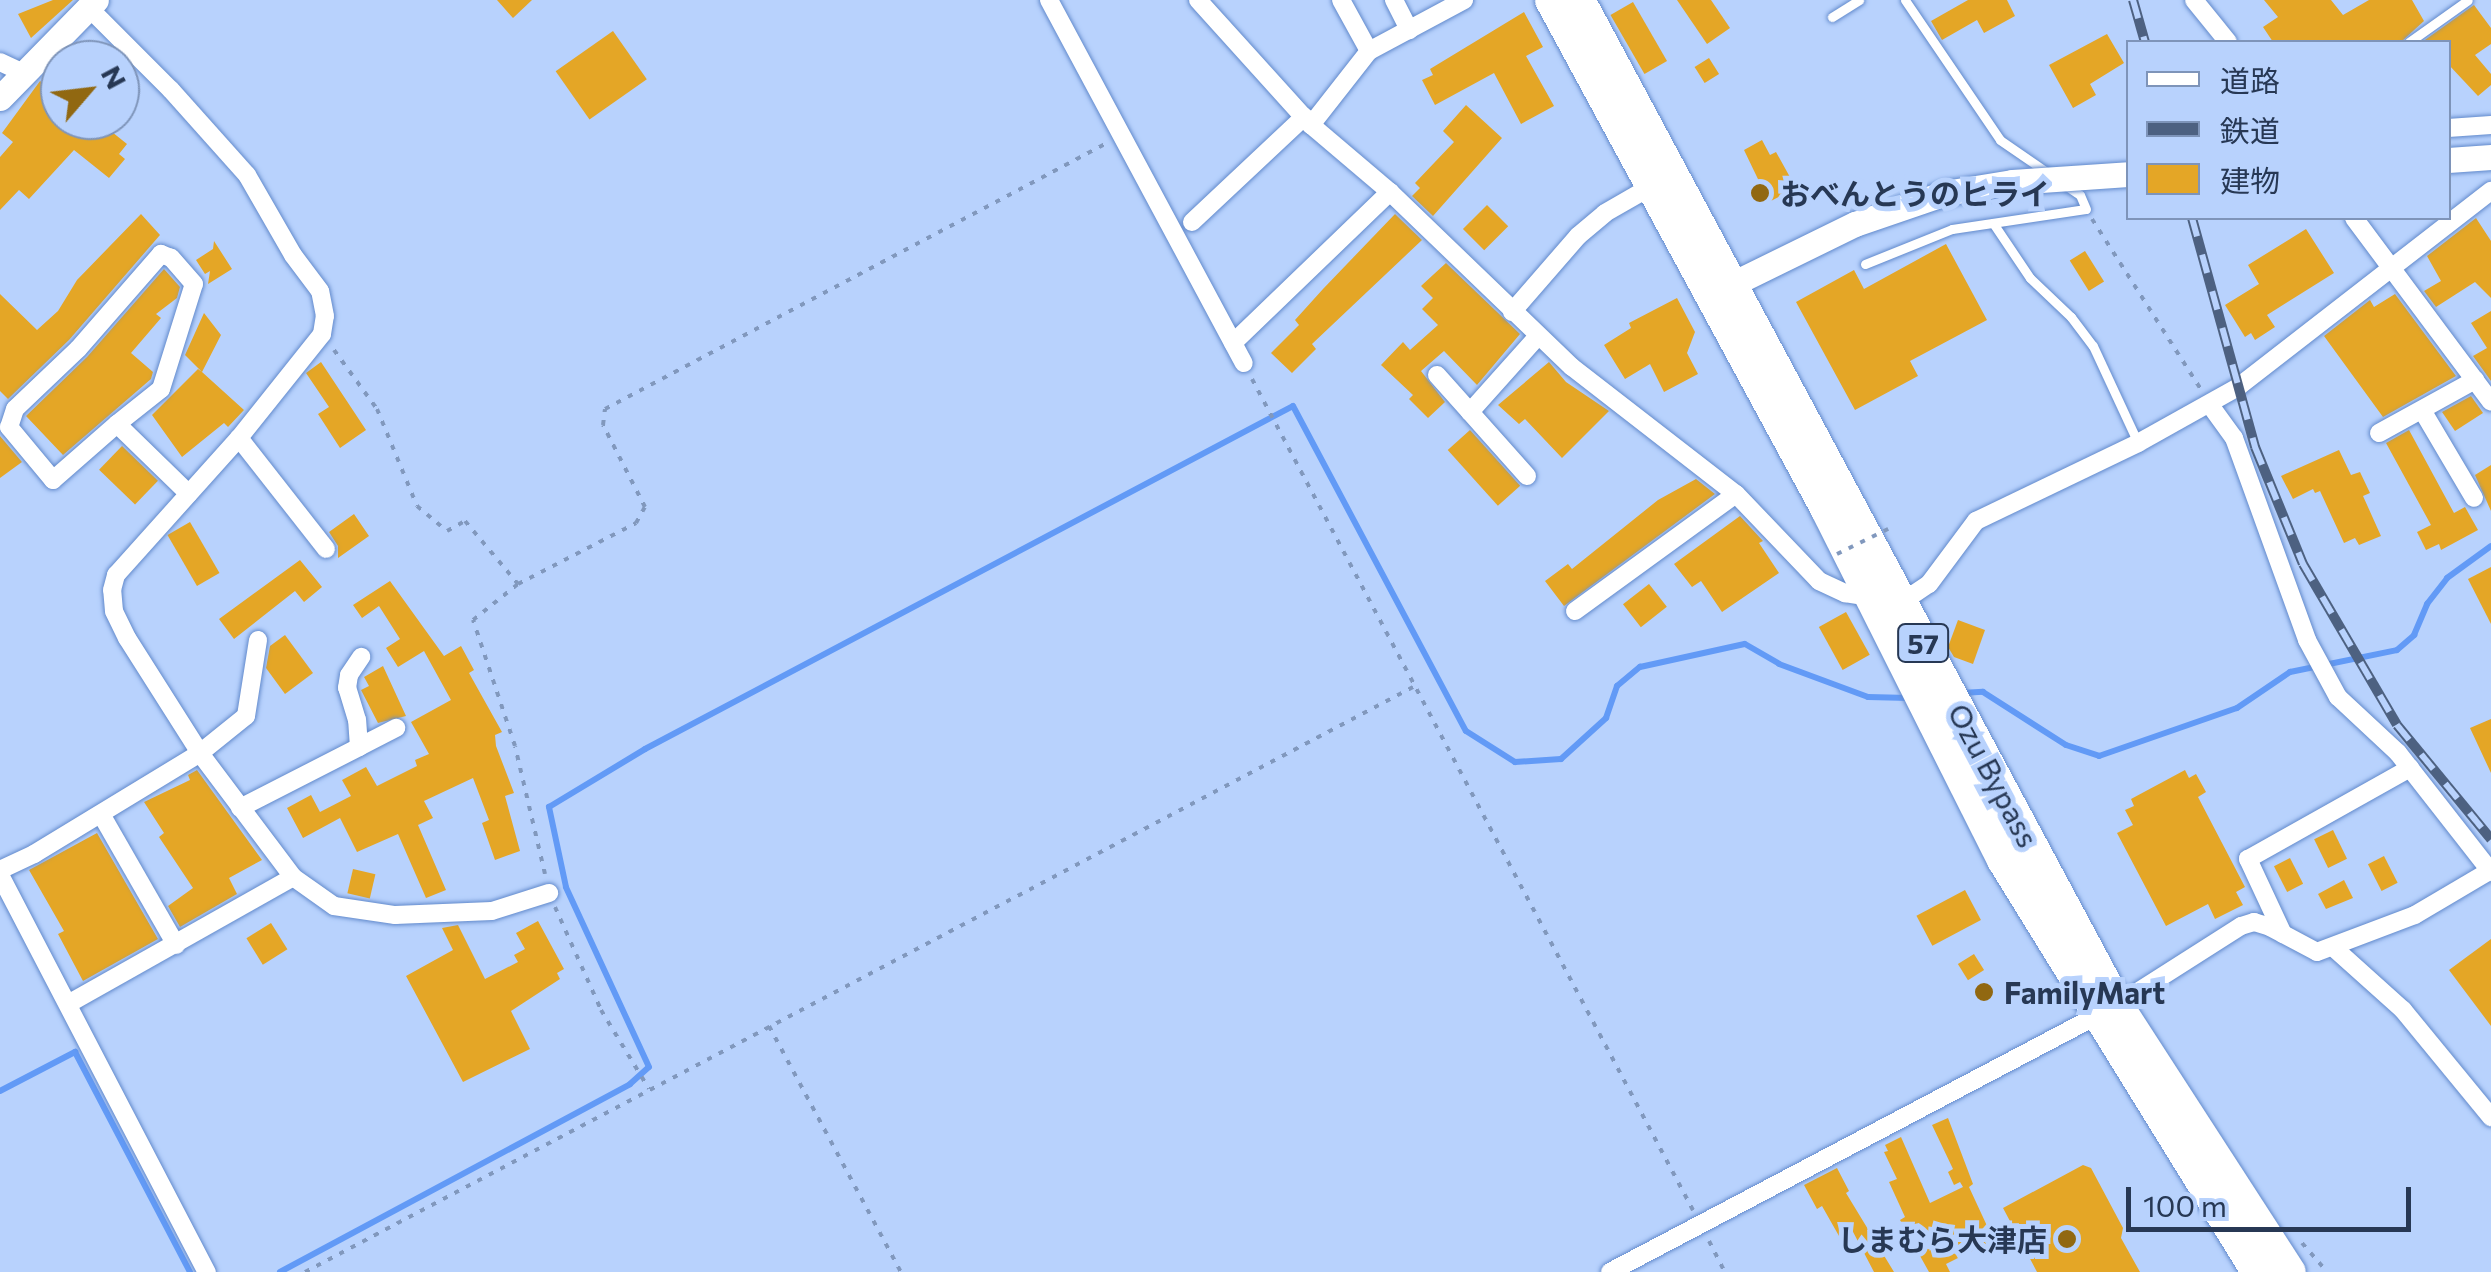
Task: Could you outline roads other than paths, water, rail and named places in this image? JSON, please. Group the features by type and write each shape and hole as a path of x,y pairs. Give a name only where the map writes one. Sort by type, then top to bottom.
{"highway":[{"name":"Ozu Bypass","path":"1551,0 1652,186 1722,289"},
{"name":"Ozu Bypass","path":"1579,0 1722,289 1886,600 2003,860 2290,1272"},
{"name":"Ozu Bypass","path":"2107,1010 2257,1272"}],"main road":[{"path":"0,98 92,4"},
{"path":"2451,160 2491,157"},
{"path":"1722,289 1856,224 1945,193 2012,182 2126,174"}],"street":[{"path":"1049,0 1244,363"},
{"path":"1341,0 1369,52"},
{"path":"1394,0 1409,30"},
{"path":"2194,0 2226,40"},
{"path":"1192,222 1308,121 1369,52 1457,2"},
{"path":"1208,3 1308,121 1390,192 1512,312 1621,407 1736,494 1819,580 1845,594 1886,600 1929,584 1976,521 2210,405 2491,192"},
{"path":"92,4 248,175 293,256 320,291 325,316 322,334 239,438 116,575 112,590 114,611 200,752 240,808 293,878 334,906 395,915 492,911 549,893"},
{"path":"0,62 24,73"},
{"path":"2451,128 2491,125"},
{"path":"1512,312 1604,212 1652,186"},
{"path":"1233,343 1390,192"},
{"path":"2355,220 2491,402"},
{"path":"160,254 171,258 194,284 162,389 117,424 53,480 9,427 15,409 78,349 160,254"},
{"path":"1470,412 1538,336"},
{"path":"1437,375 1527,476"},
{"path":"2379,432 2474,380"},
{"path":"1610,1272 2107,1010 2241,926 2254,922 2317,952 2415,915 2491,871 2410,768 2338,696 2307,640 2234,438 2210,405"},
{"path":"2422,410 2474,498"},
{"path":"117,424 189,494"},
{"path":"239,438 326,550"},
{"path":"1575,611 1736,494"},
{"path":"207,1272 0,872 200,752 246,716 258,640"},
{"path":"360,747 358,720 347,688 348,675 361,657"},
{"path":"240,808 396,728"},
{"path":"2284,936 2248,859 2410,768"},
{"path":"101,814 176,945"},
{"path":"68,1004 293,878"},
{"path":"2334,948 2403,1010 2491,1117"}],"lane":[{"path":"1832,17 1858,0"},
{"path":"1865,264 1952,230 2086,209 2080,196 2000,140 1905,0"},
{"path":"2412,40 2468,0"},
{"path":"1993,223 2030,278 2071,317 2093,346 2138,443"}],"waterway":[{"path":"280,1272 630,1084 649,1067 566,887 549,807 645,749 1293,406 1466,731 1515,762 1561,759 1606,718 1617,686 1640,667 1745,644 1779,664 1868,697 1909,698"},
{"path":"1961,693 1983,692 2066,745 2099,756 2237,708 2290,672 2397,650 2414,635 2427,604 2447,578 2491,546"},
{"path":"0,1091 75,1052 190,1272"}],"railway":[{"path":"2133,0 2144,40"},
{"path":"2193,220 2255,447 2303,564 2397,725 2491,839"}],"place":[{"name":"おべんとうのヒライ","path":"1760,193"},
{"name":"FamilyMart","path":"1984,992"},
{"name":"しまむら大津店","path":"2067,1239"}]}
